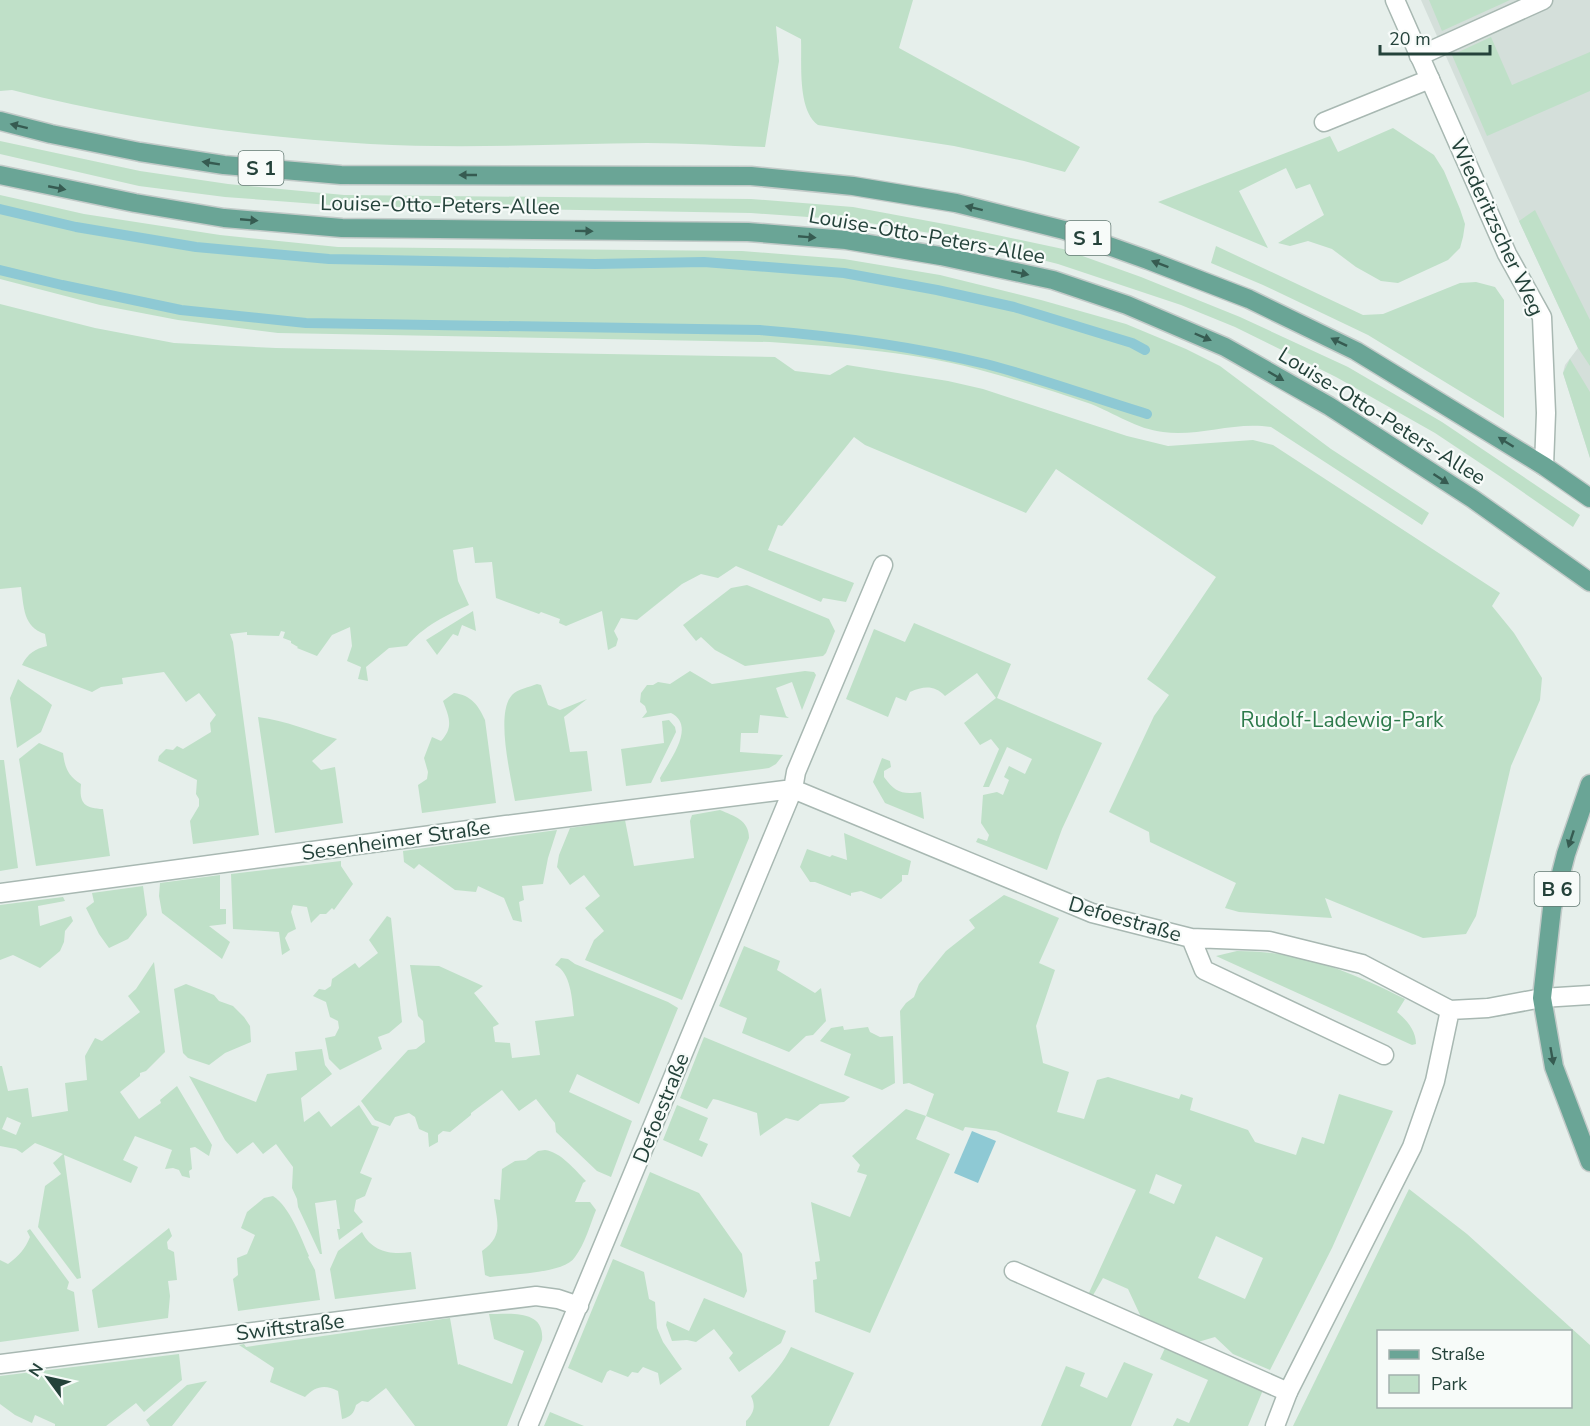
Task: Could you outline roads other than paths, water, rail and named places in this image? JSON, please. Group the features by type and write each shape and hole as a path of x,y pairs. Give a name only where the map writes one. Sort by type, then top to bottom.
{"main road":[{"name":"Louise-Otto-Peters-Allee","path":"0,121 140,152 236,166 341,175 751,176 853,186 956,203 1064,230 1249,298 1356,351 1544,466 1590,498"},
{"name":"Louise-Otto-Peters-Allee","path":"0,176 224,218 342,228 748,232 846,240 941,256 1053,280 1127,305 1225,347 1338,412 1473,500 1590,582"},
{"name":"B 6","path":"1590,784 1566,854 1552,908 1542,998 1554,1067 1590,1162"}],"street":[{"name":"Wiederitzscher Weg","path":"1395,0 1507,254 1542,317 1546,413 1544,466"},
{"path":"1419,56 1543,0"},
{"path":"1324,122 1430,80"},
{"name":"Defoestraße","path":"528,1426 793,789 796,772 883,565"},
{"name":"Defoestraße","path":"793,789 1092,913 1191,938 1269,941 1362,964 1450,1010"},
{"name":"Sesenheimer Straße","path":"0,893 793,789"},
{"name":"Defoestraße","path":"1191,938 1204,970 1384,1055"},
{"path":"1275,1426 1288,1392 1412,1147 1435,1081 1450,1010 1488,1008 1542,998 1590,995"},
{"path":"1014,1271 1288,1392"},
{"name":"Swiftstraße","path":"0,1364 536,1296 558,1299 579,1306"}],"water":[{"path":"972,1131 996,1141 978,1183 954,1173"}],"waterway":[{"path":"0,209 76,227 196,247 329,259 595,264 704,262 844,273 1014,307 1132,343 1145,350"},
{"path":"0,270 181,310 306,323 760,330 817,335 902,347 986,364 1147,414"}],"park label":[{"name":"Rudolf-Ladewig-Park","path":"1342,720"}]}
